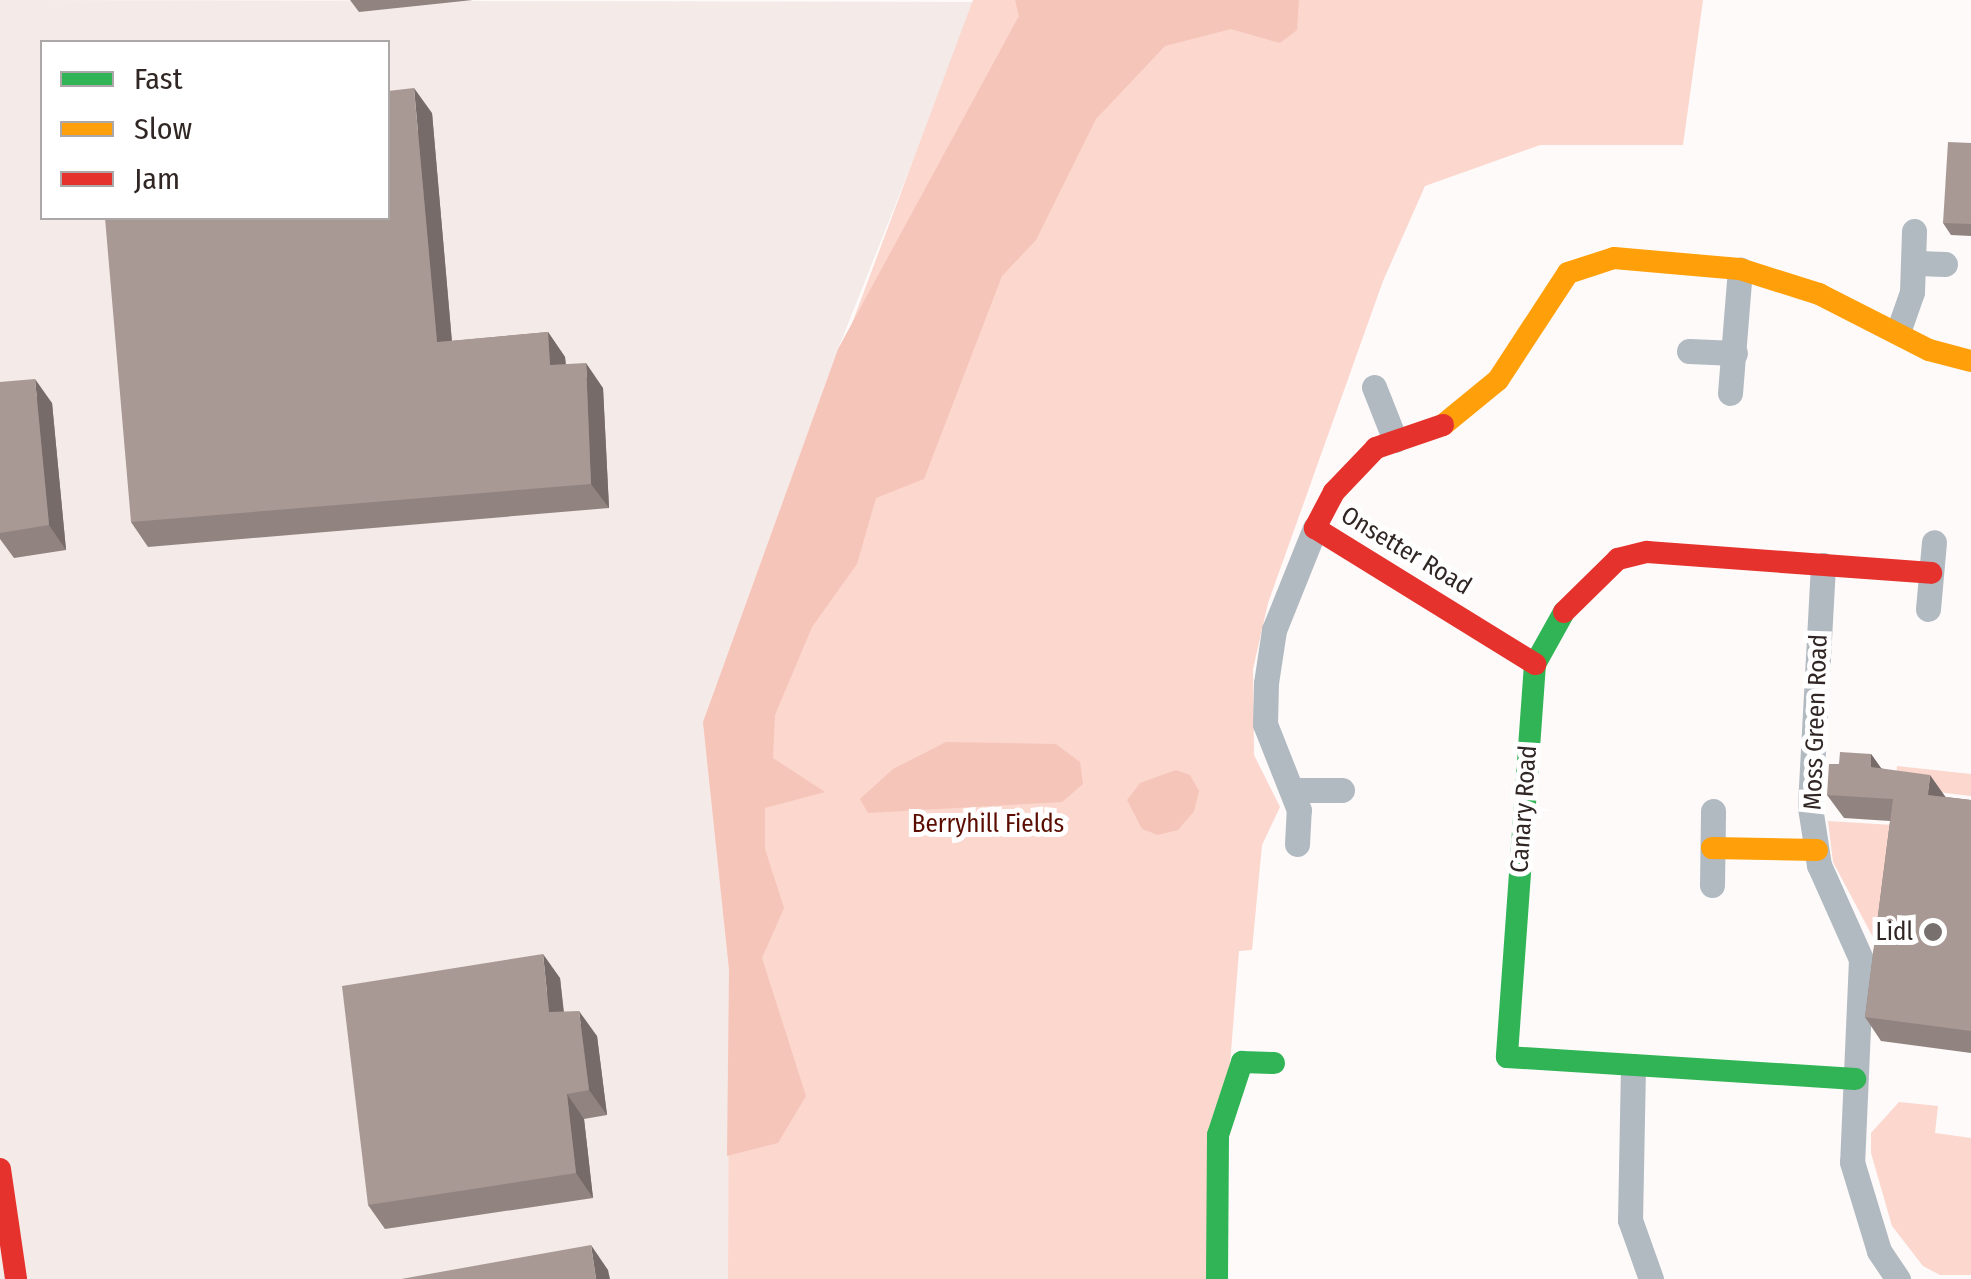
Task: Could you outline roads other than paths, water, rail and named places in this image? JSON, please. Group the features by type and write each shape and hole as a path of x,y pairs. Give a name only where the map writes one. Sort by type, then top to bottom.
{"street":[{"path":"1898,332 1917,263 1914,230"},
{"name":"Onsetter Road","path":"1535,664 1315,528 1354,467 1395,440 1445,424 1498,380 1568,272 1614,258 1740,269 1820,294 1947,357 1971,361"},
{"path":"1917,263 1945,264"},
{"path":"1730,393 1740,269"},
{"path":"1689,351 1735,352"},
{"path":"1374,388 1395,440"},
{"path":"1297,844 1299,810 1265,724 1266,682 1274,630 1315,528"},
{"path":"1928,609 1934,542"},
{"name":"Canary Road","path":"1855,1080 1507,1057 1535,664 1559,616 1618,559 1647,552 1931,572"},
{"name":"Moss Green Road","path":"1823,566 1810,808 1817,850 1861,959 1852,1162 1879,1251 1898,1279"},
{"path":"1292,790 1342,790"},
{"path":"1712,885 1713,811"},
{"path":"1712,848 1817,850"},
{"path":"1217,1279 1218,1135 1244,1049 1274,1063"},
{"path":"1633,1066 1630,1220 1651,1279"},
{"path":"0,1169 16,1279"}],"place":[{"name":"Lidl","path":"1933,932"}],"park label":[{"name":"Berryhill Fields","path":"988,824"}]}
